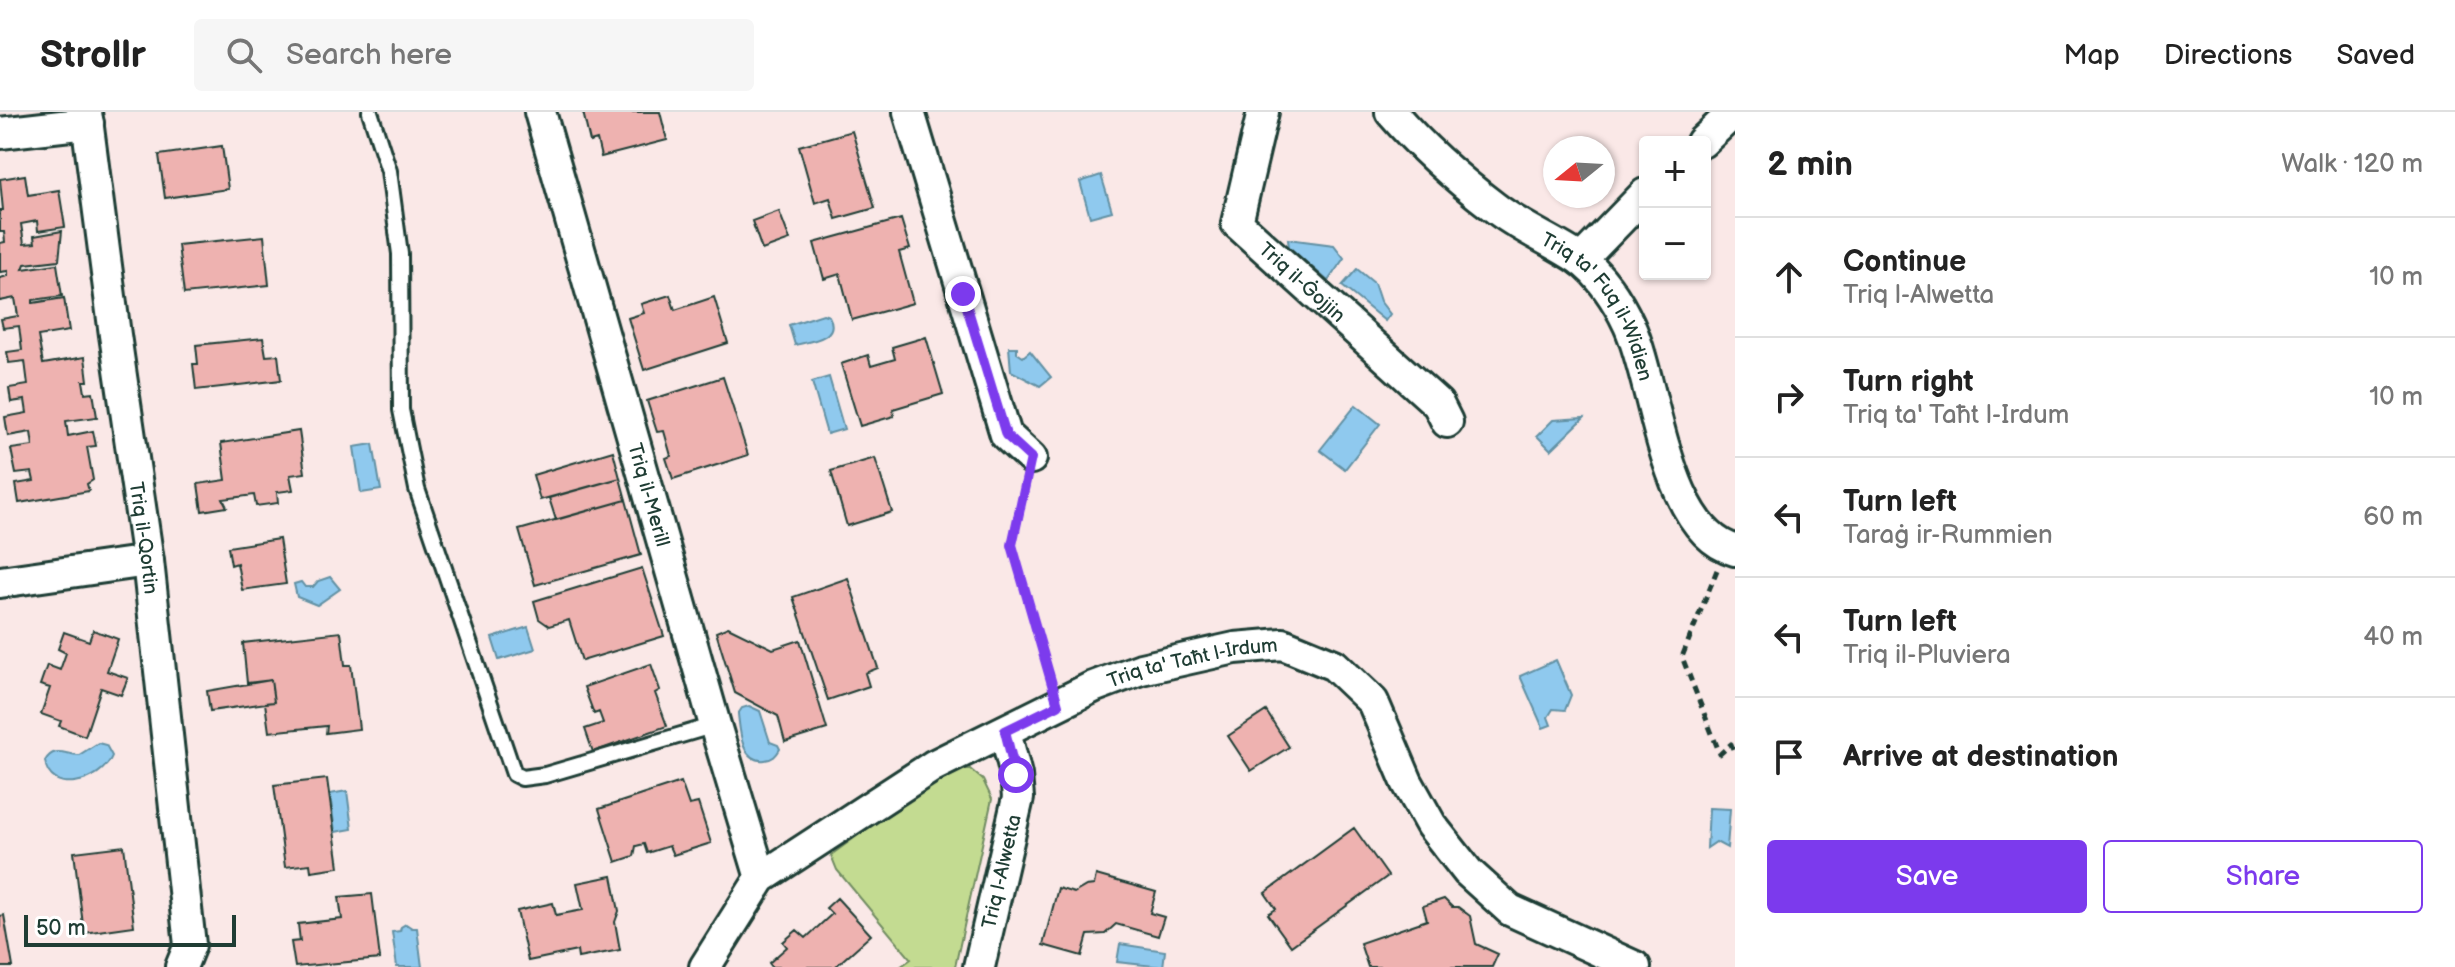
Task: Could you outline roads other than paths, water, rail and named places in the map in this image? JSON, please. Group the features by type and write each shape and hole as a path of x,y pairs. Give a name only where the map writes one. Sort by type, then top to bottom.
{"street":[{"name":"Triq il-Merill","path":"540,112 761,878"},
{"path":"909,112 1006,435 1031,458"},
{"name":"Triq il-Ġojjin","path":"1263,112 1237,223 1438,404 1447,422"},
{"name":"Triq ta' Fuq il-Widien","path":"1391,112 1417,143 1496,209 1581,260 1607,288 1630,326 1671,472 1696,523 1731,549"},
{"path":"1708,136 1734,112"},
{"path":"0,133 87,118"},
{"name":"Triq il-Qortin","path":"87,118 148,561 190,945 182,966"},
{"path":"1581,260 1639,200"},
{"path":"0,582 148,561"},
{"name":"Triq ta' Taħt l-Irdum","path":"705,967 761,878 933,766 1093,687 1141,669 1235,648 1283,644 1334,665 1373,702 1407,782 1431,825 1468,872 1510,910 1635,967"},
{"name":"Triq l-Alwetta","path":"979,967 1018,798 1016,775 1005,731"}],"lane":[{"path":"370,112 389,171 400,254 401,410 417,489 514,774 522,778 545,775 715,725"}],"water":[{"path":"1101,175 1112,211 1090,217 1080,182"},
{"path":"1288,239 1334,245 1344,258 1328,281 1289,247"},
{"path":"1357,269 1374,283 1380,301 1390,314 1385,321 1342,286"},
{"path":"823,314 829,316 832,323 828,334 795,345 789,325"},
{"path":"1009,347 1017,347 1017,353 1023,357 1030,351 1051,377 1040,386 1011,371"},
{"path":"829,377 844,429 827,434 812,382"},
{"path":"1356,405 1380,424 1345,469 1320,450"},
{"path":"1584,418 1551,450 1537,436 1553,420"},
{"path":"373,444 381,490 361,493 354,447"},
{"path":"330,577 340,589 317,605 297,597 294,584 301,582 305,587 313,587 318,581"},
{"path":"528,627 535,649 499,660 492,638"},
{"path":"1556,660 1571,695 1565,710 1553,709 1548,717 1551,725 1543,728 1520,676"},
{"path":"749,706 760,711 770,742 780,749 770,759 757,760 743,744 738,714 742,708"},
{"path":"98,743 106,745 112,756 98,773 76,782 65,782 49,772 45,761 52,753 79,755"},
{"path":"347,791 352,829 335,832 330,794"},
{"path":"1709,808 1730,809 1727,848 1716,842 1707,848"},
{"path":"406,924 417,928 422,967 397,967 392,932 400,931"},
{"path":"1120,944 1165,951 1163,967 1117,962"}]}
